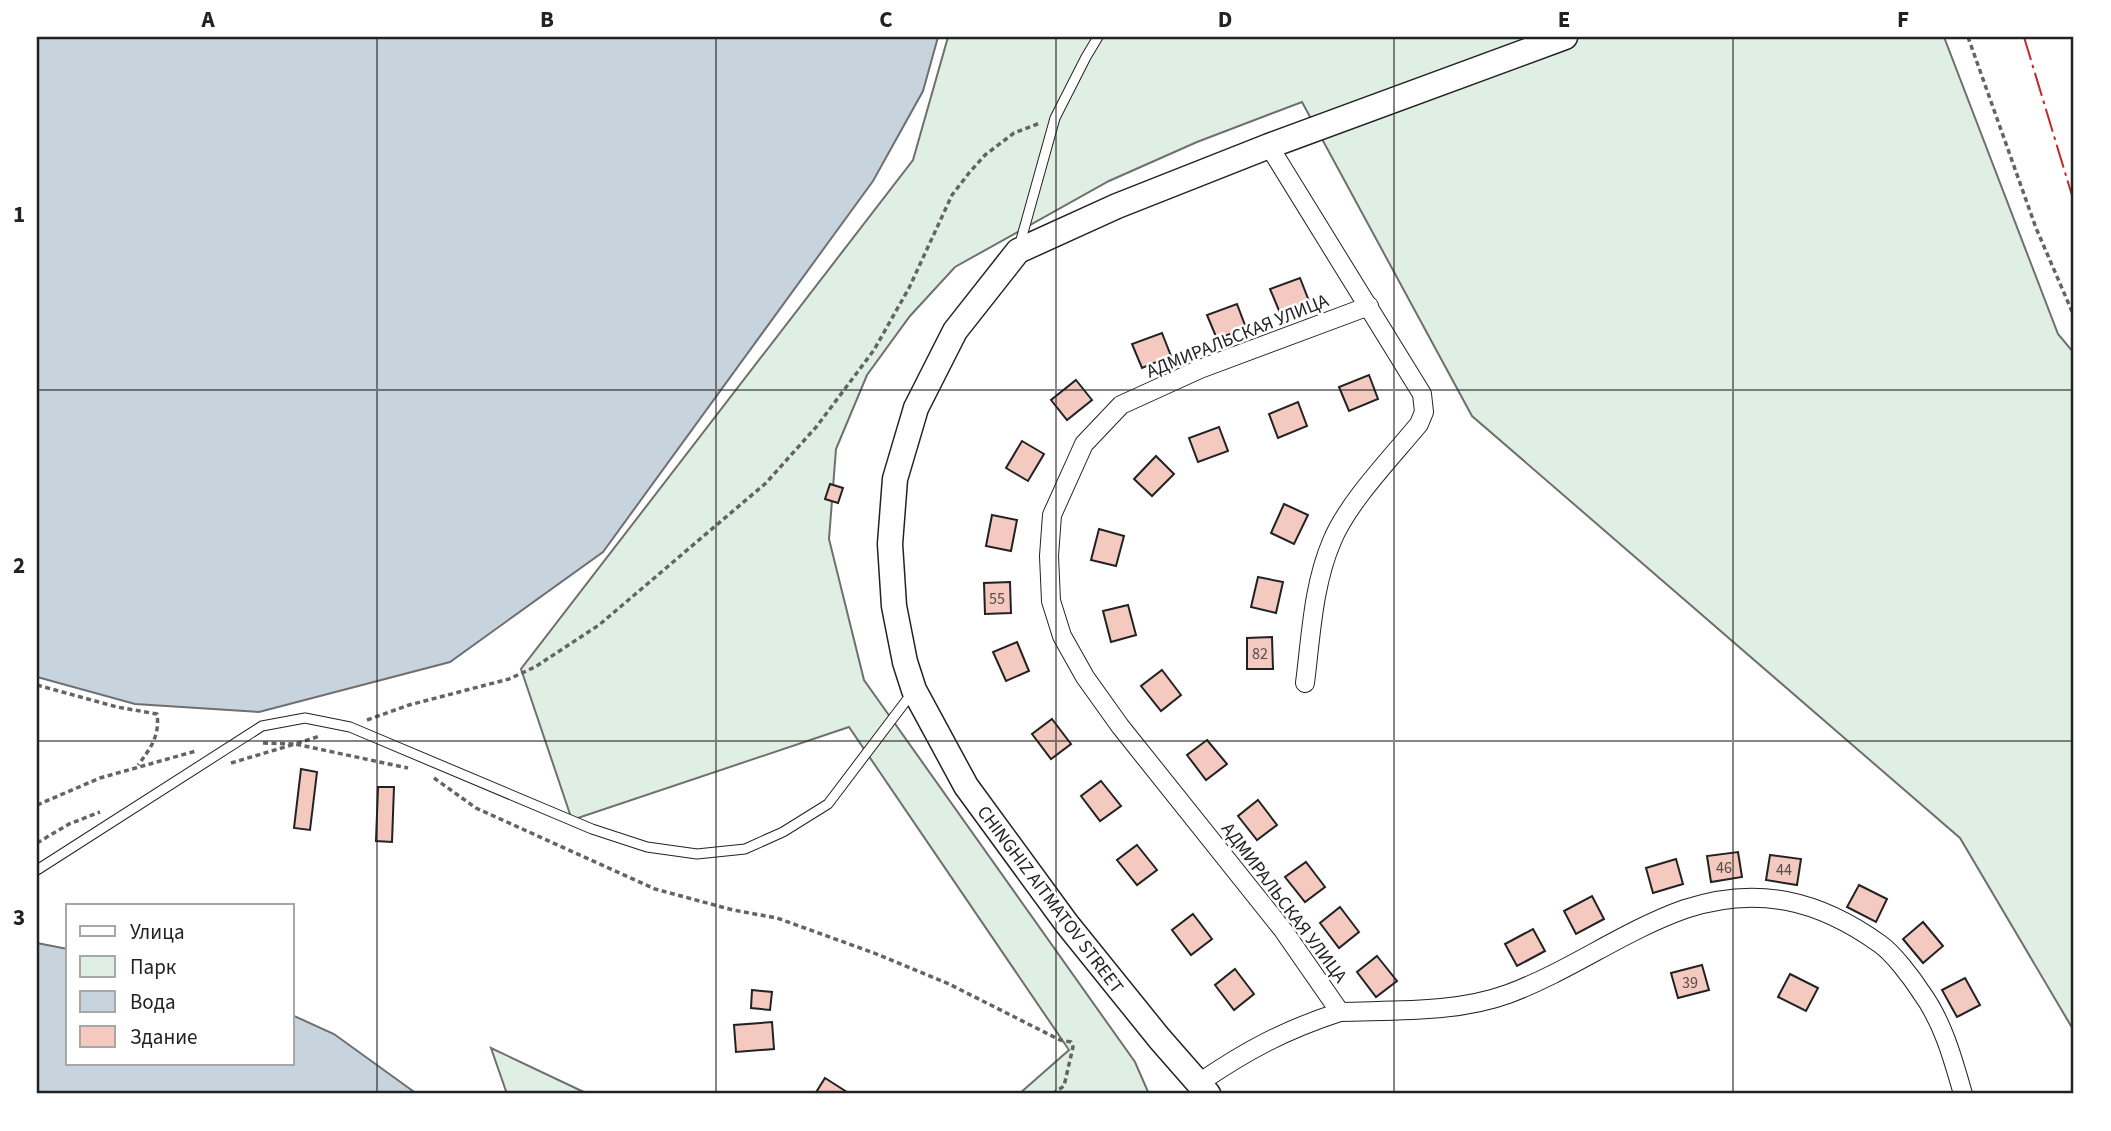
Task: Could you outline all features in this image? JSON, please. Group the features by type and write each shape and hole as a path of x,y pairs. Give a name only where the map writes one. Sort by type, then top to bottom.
{"street":[{"path":"1018,251 1117,206 1269,146 1565,37"},
{"path":"1269,146 1422,394 1424,412 1419,424 1354,504 1332,540 1318,588 1305,683"},
{"name":"CHINGHIZ AITMATOV STREET","path":"1018,251 955,331 916,408 895,479 890,544 894,606 905,663 914,690 941,743 974,797 1067,924 1203,1088"},
{"name":"АДМИРАЛЬСКАЯ УЛИЦА","path":"1369,306 1200,369 1121,405 1084,443 1052,515 1049,556 1051,601 1062,636 1085,677 1120,726 1283,930 1340,1012 1468,1004 1507,994 1549,976 1684,910 1713,901 1747,896 1789,900 1831,915 1882,945 1922,993 1948,1042 1963,1094"},
{"path":"1203,1088 1239,1056 1298,1026 1340,1012"}],"lane":[{"path":"1018,251 1055,118 1098,37"},
{"path":"37,870 262,726 306,718 350,727 592,829 647,846 697,854 744,849 783,832 828,804 914,690"}],"path":[{"path":"1968,37 2036,228 2074,316"},
{"path":"225,764 350,727 409,705 509,679 535,667 599,625 766,483 817,426 874,350 909,288 952,195 969,173 985,155 1014,133 1055,118"},
{"path":"37,685 157,714 159,728 152,747 137,766"},
{"path":"231,746 272,741 410,768"},
{"path":"37,804 100,778 198,751"},
{"path":"430,775 476,808 655,889 777,918 841,940 948,984 1060,1040 1071,1042 1073,1046 1064,1086 1052,1094"},
{"path":"37,843 69,824 101,812"}],"green space":[{"path":"948,37 1944,37 2058,334 2074,353 2074,1031 1960,838 1472,416 1302,102 1197,142 1109,181 955,267 910,316 867,375 836,449 829,539 864,680 1135,1062 1149,1094 1019,1094 1069,1050 849,727 572,820 521,669 913,160"},
{"path":"491,1048 588,1094 507,1094"}],"water":[{"path":"37,37 938,37 923,91 873,181 603,552 450,662 259,712 135,704 37,677"},
{"path":"37,943 66,949 66,1064 294,1064 294,1016 334,1034 417,1094 37,1094"}],"building":[{"path":"1300,278 1309,301 1280,313 1270,289"},
{"path":"1237,304 1246,328 1217,339 1207,315"},
{"path":"1162,333 1171,356 1142,368 1132,344"},
{"path":"1369,375 1378,399 1349,411 1339,387"},
{"path":"1076,380 1092,400 1067,420 1051,400"},
{"path":"1298,402 1307,426 1278,438 1269,414"},
{"path":"1219,427 1228,451 1198,462 1189,438"},
{"path":"1022,441 1044,454 1028,481 1006,468"},
{"path":"1156,456 1174,474 1152,496 1134,479"},
{"path":"830,484 843,488 838,503 825,499"},
{"path":"1284,504 1308,515 1294,544 1271,533"},
{"path":"992,515 1017,520 1011,551 986,546"},
{"path":"1099,529 1124,536 1116,566 1091,560"},
{"path":"1258,577 1283,582 1276,613 1251,607"},
{"path":"1010,582 1011,613 985,614 984,583"},
{"path":"1128,605 1136,635 1111,642 1103,611"},
{"path":"1272,637 1273,669 1247,669 1247,638"},
{"path":"1017,642 1029,671 1006,681 993,652"},
{"path":"1162,670 1181,695 1161,711 1141,686"},
{"path":"1052,719 1071,744 1051,759 1032,734"},
{"path":"1207,740 1227,764 1206,780 1187,755"},
{"path":"301,769 317,772 310,830 294,828"},
{"path":"1101,781 1121,806 1100,821 1081,796"},
{"path":"378,787 394,787 392,842 376,841"},
{"path":"1258,800 1277,825 1257,840 1238,816"},
{"path":"1137,845 1157,870 1137,885 1117,860"},
{"path":"1738,852 1742,877 1711,882 1707,856"},
{"path":"1770,855 1801,859 1797,885 1766,880"},
{"path":"1676,859 1683,884 1653,893 1646,868"},
{"path":"1306,862 1325,887 1305,902 1285,877"},
{"path":"1859,885 1887,899 1876,922 1847,907"},
{"path":"1592,896 1604,919 1576,934 1564,911"},
{"path":"1340,907 1359,932 1339,948 1320,923"},
{"path":"1193,914 1212,939 1191,955 1172,930"},
{"path":"1923,922 1943,946 1923,963 1903,939"},
{"path":"1533,929 1545,951 1517,966 1505,944"},
{"path":"1377,956 1397,981 1376,997 1357,972"},
{"path":"1702,965 1709,990 1678,998 1671,973"},
{"path":"1235,969 1254,994 1234,1010 1215,985"},
{"path":"1790,974 1818,988 1806,1011 1778,997"},
{"path":"1965,978 1980,1005 1957,1017 1942,990"},
{"path":"752,990 772,992 770,1010 751,1008"},
{"path":"772,1022 774,1049 736,1052 734,1025"},
{"path":"825,1078 850,1094 815,1094"}],"power":[{"path":"2024,37 2074,202"}]}
